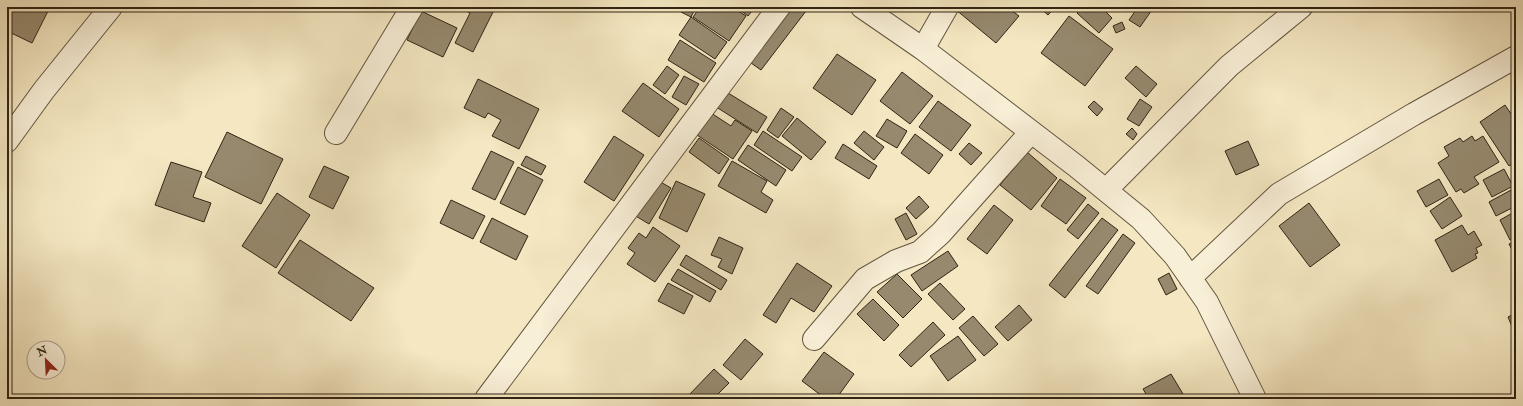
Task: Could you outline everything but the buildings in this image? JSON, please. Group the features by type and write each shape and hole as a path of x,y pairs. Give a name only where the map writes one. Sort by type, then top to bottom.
{"street":[{"path":"7,141 44,90 111,7"},
{"path":"336,133 412,7"},
{"path":"486,399 779,7"},
{"path":"862,7 923,49 1106,190 1141,220 1175,256 1206,302 1255,399"},
{"path":"923,49 948,7"},
{"path":"1106,190 1229,66 1301,7"},
{"path":"1190,278 1279,194 1414,114 1516,57"},
{"path":"814,340 865,279 896,261 920,252 941,233 1031,132"}]}
